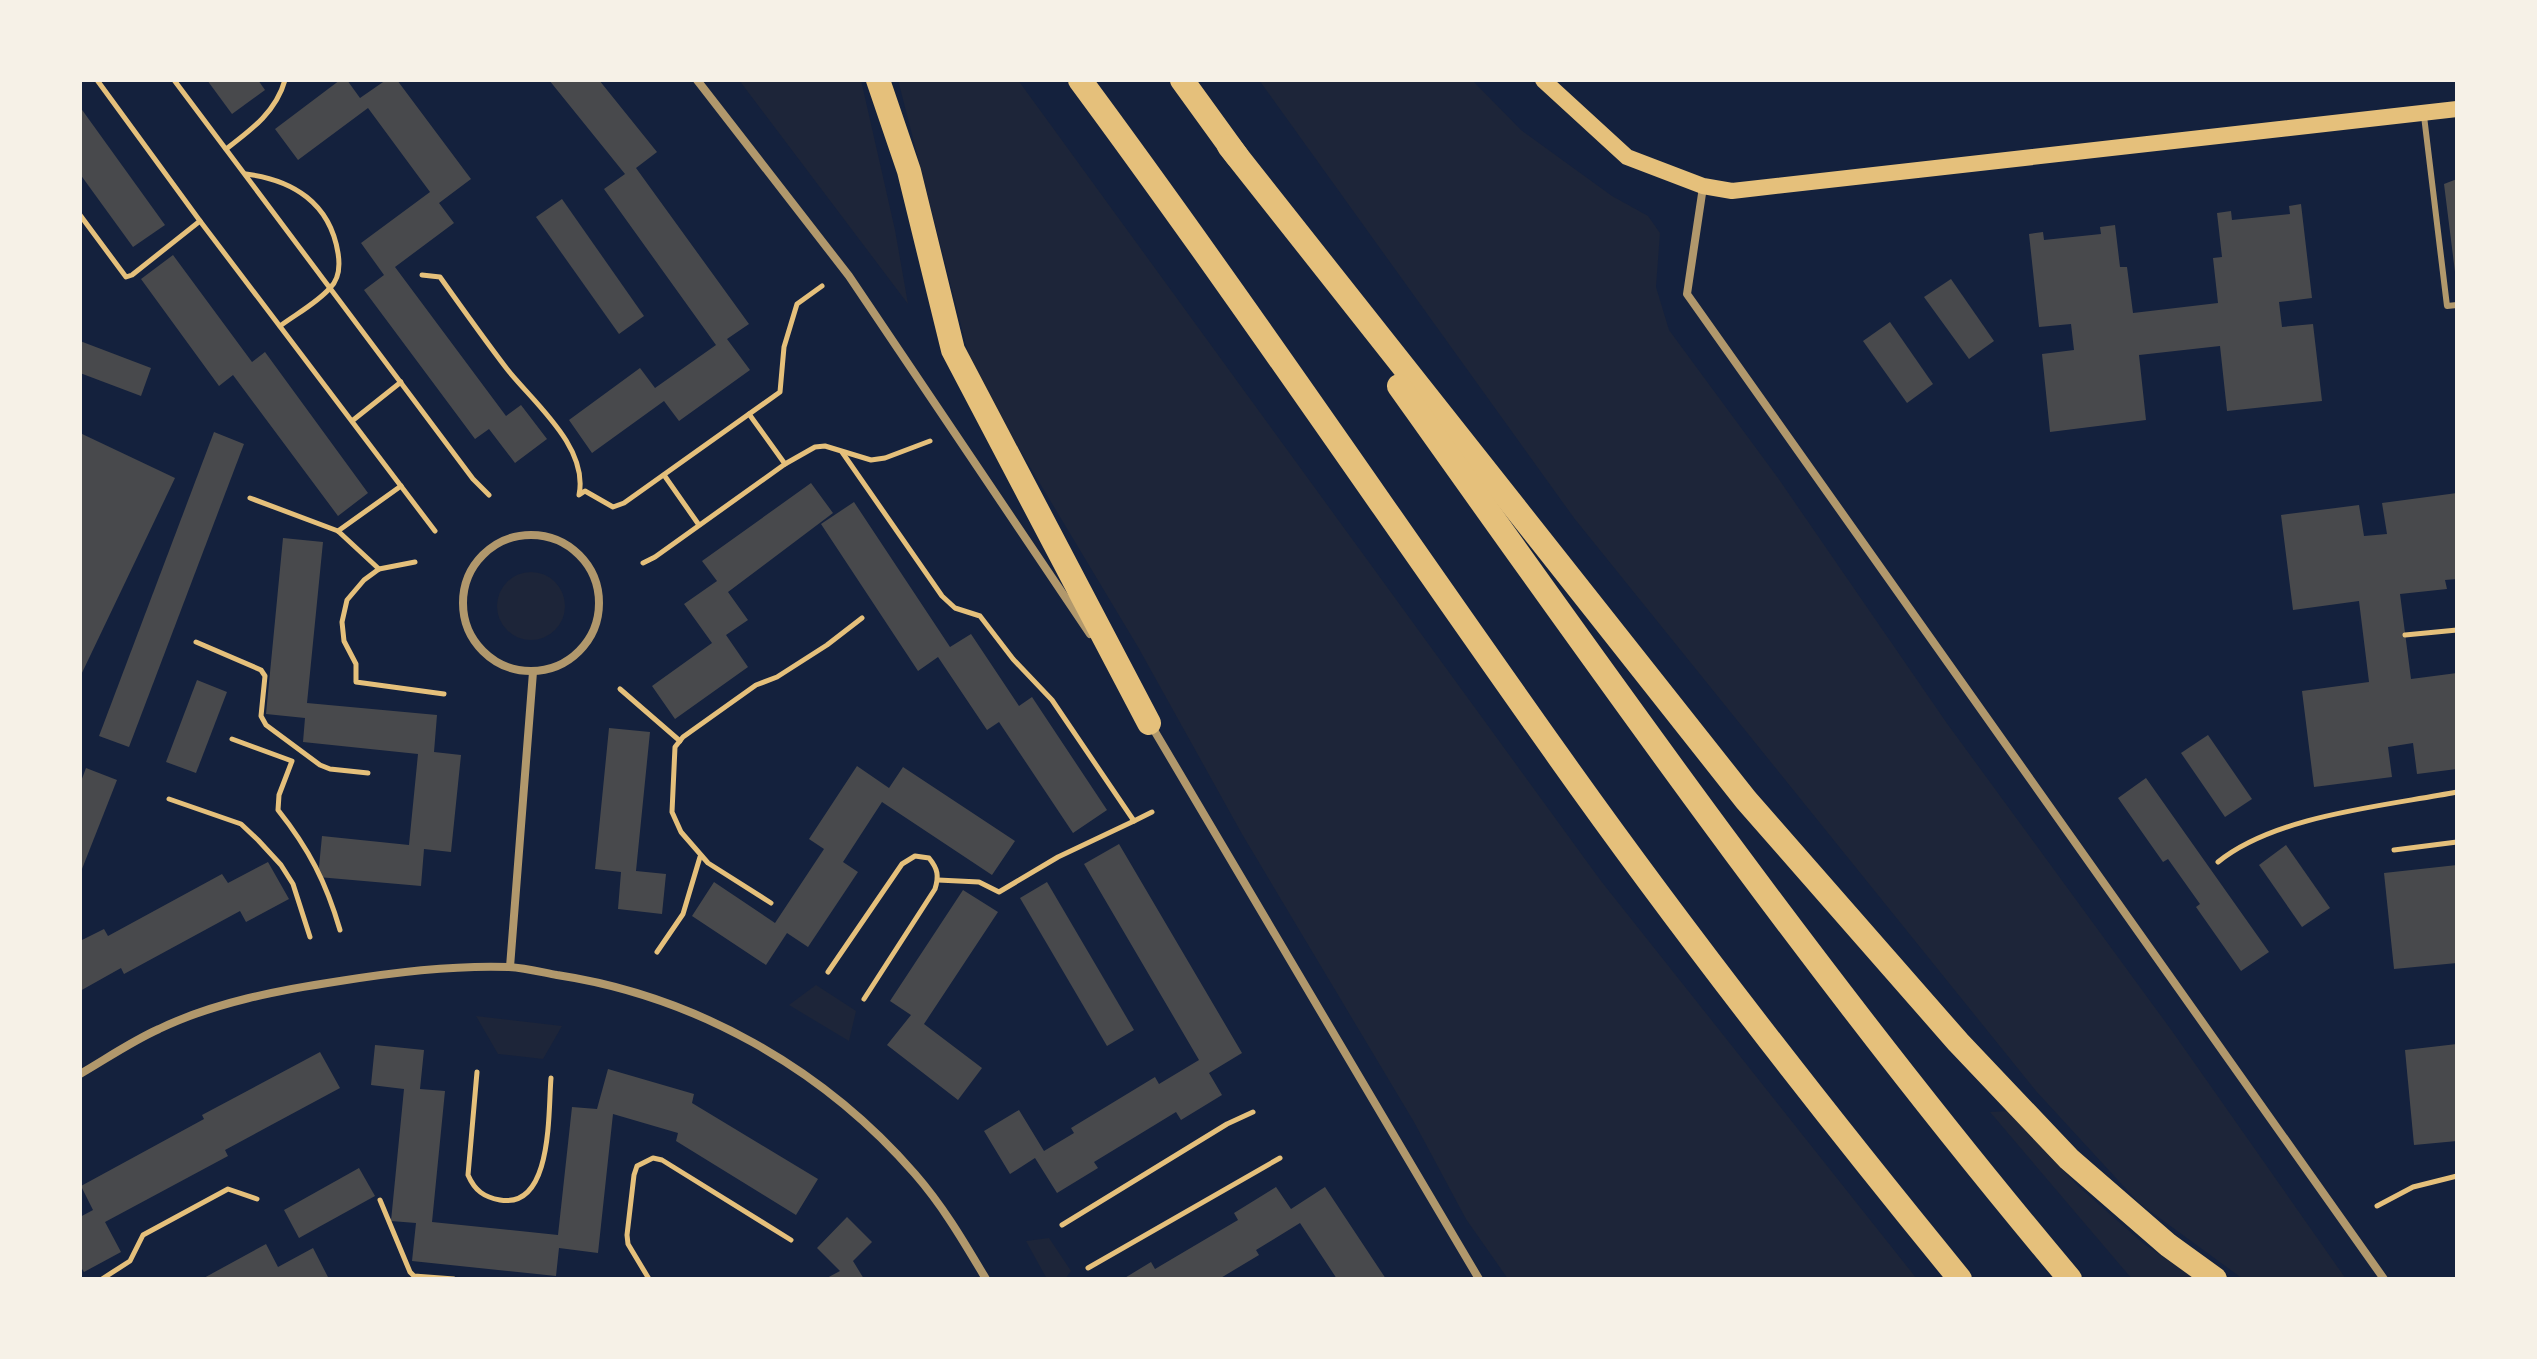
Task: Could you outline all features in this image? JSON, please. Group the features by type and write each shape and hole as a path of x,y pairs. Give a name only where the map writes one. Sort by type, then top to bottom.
{"highway":[{"path":"878,80 909,171 953,350 1149,723"},
{"path":"1080,80 1165,196 1561,761 1738,1001 1960,1279"},
{"path":"1182,80 1668,763 1809,952 1975,1165 2070,1279"},
{"path":"1229,146 1746,800 1958,1042 2059,1148 2168,1245 2215,1279"}],"main road":[{"path":"1543,80 1627,157 1703,186 1732,191 2457,109"}],"street":[{"path":"697,80 849,276 1149,723 1479,1279"},
{"path":"1703,186 1687,294 2384,1279"},
{"path":"541,535 564,543 584,560 596,582 599,607 593,632 579,652 558,666 533,672 508,668 487,656 471,636 463,612 464,587 475,564 493,546 516,536 541,535"},
{"path":"510,967 533,672"},
{"path":"80,1074 160,1028 222,1006 299,986 394,971 510,967 597,981 700,1015 768,1051 830,1093 916,1174 952,1220 986,1279"}],"lane":[{"path":"2423,112 2447,306 2457,305"}],"path":[{"path":"97,80 435,531"},
{"path":"174,80 473,479 489,495"},
{"path":"226,149 260,124 285,80"},
{"path":"246,174 282,182 309,199 331,227 339,263 331,288 280,326"},
{"path":"80,215 126,277 200,221"},
{"path":"422,275 440,277 508,371 554,423 577,467 581,484 579,495 585,491 613,507 624,503 780,392 783,379 781,359 797,304 822,286"},
{"path":"352,421 401,382"},
{"path":"749,414 785,464"},
{"path":"643,563 785,464 815,447 825,446 871,460 896,455 930,441"},
{"path":"842,452 942,596 955,608 980,616 1013,659 1052,700 1134,821"},
{"path":"664,475 699,525"},
{"path":"338,531 401,486"},
{"path":"250,498 338,531 379,569"},
{"path":"415,562 379,569 364,580 347,600 342,622 344,641 356,664 356,682 444,694"},
{"path":"771,903 708,863 681,832 672,812 675,747 756,685 777,677 862,618"},
{"path":"2405,635 2457,630"},
{"path":"196,642 261,670 265,676 261,716 266,725 284,739 320,765 368,773"},
{"path":"620,689 680,741"},
{"path":"232,739 292,761 279,795 278,810 315,861 340,930"},
{"path":"2218,862 2236,847 2302,822 2457,792"},
{"path":"169,799 241,824 258,840 281,865 293,884 310,937"},
{"path":"938,880 979,882 999,892 1058,857 1152,812"},
{"path":"2394,850 2457,842"},
{"path":"657,952 683,914 701,856"},
{"path":"828,972 902,864 915,856 929,858 937,868 935,889 864,999"},
{"path":"477,1072 468,1175 473,1187 486,1197 506,1201 521,1198 533,1189 542,1172 551,1078"},
{"path":"1062,1225 1227,1124 1253,1112"},
{"path":"649,1279 628,1244 627,1235 637,1166 653,1158 662,1160 791,1240"},
{"path":"1088,1268 1280,1158"},
{"path":"2377,1206 2413,1187 2457,1176"},
{"path":"102,1279 130,1261 143,1235 228,1189 257,1199"},
{"path":"380,1200 410,1272 414,1276 454,1279"}],"shaded area":[{"path":"739,80 861,80 895,230 908,304"},
{"path":"898,80 1018,80 1601,881 1917,1279 1508,1279 1466,1219 1414,1122 1242,834 1138,647 973,372"},
{"path":"1259,80 1472,80 1521,130 1612,196 1648,216 1660,233 1656,287 1669,330 1778,478 1946,722 2172,1031 2346,1279 2243,1279 2139,1203 2036,1091 1574,518"},
{"path":"531,572 555,582 565,606 555,630 531,640 507,630 497,606 507,582"},
{"path":"816,985 856,1011 849,1041 789,1005"},
{"path":"476,1016 562,1026 543,1059 498,1054"},
{"path":"2008,1111 2078,1186 2144,1244 2196,1279 2132,1279 1990,1112"},
{"path":"1049,1238 1071,1271 1065,1279 1047,1279 1026,1241"}],"building":[{"path":"207,80 258,80 265,90 232,114"},
{"path":"340,80 347,80 360,98 386,80 397,80 471,179 439,203 454,223 395,267 506,416 521,405 547,439 515,463 489,429 475,439 364,290 384,275 361,243 430,192 368,108 298,160 275,129"},
{"path":"549,80 599,80 657,152 636,168 749,324 727,339 750,370 679,421 664,401 592,453 569,420 640,368 655,388 716,345 604,189 625,174"},
{"path":"80,107 165,225 133,247 80,174"},
{"path":"2457,179 2457,272 2455,272 2444,184"},
{"path":"562,199 644,316 619,334 536,217"},
{"path":"2301,204 2312,298 2279,302 2282,327 2313,324 2322,401 2227,411 2220,346 2139,355 2146,420 2050,432 2042,354 2074,350 2071,324 2039,327 2029,234 2043,232 2044,240 2101,234 2100,227 2115,225 2120,267 2127,267 2133,313 2218,303 2213,258 2222,257 2217,213 2231,211 2232,220 2290,214 2289,206"},
{"path":"173,255 252,362 265,352 368,493 338,516 233,375 219,386 141,279"},
{"path":"1951,279 1994,341 1969,359 1924,297"},
{"path":"1890,322 1933,384 1907,403 1863,341"},
{"path":"80,341 151,368 141,396 80,373"},
{"path":"214,432 244,444 129,747 99,736"},
{"path":"80,433 175,478 80,677"},
{"path":"811,483 833,513 728,592 748,620 726,635 748,667 675,719 652,686 712,643 684,604 717,581 702,561"},
{"path":"2457,493 2457,579 2445,580 2447,589 2400,594 2411,679 2457,673 2457,769 2417,774 2413,743 2388,747 2392,777 2314,787 2302,691 2369,682 2359,601 2293,610 2281,515 2359,505 2364,536 2387,534 2382,503"},
{"path":"854,502 950,647 971,634 1019,706 1032,697 1107,810 1073,833 999,722 987,730 938,657 918,671 821,524"},
{"path":"283,538 323,542 307,703 437,715 434,752 461,755 451,852 424,849 421,886 318,877 322,836 409,845 418,754 303,742 305,718 266,714"},
{"path":"197,680 227,692 196,773 166,762"},
{"path":"609,728 650,732 636,871 666,874 662,914 618,909 621,872 595,869"},
{"path":"2208,735 2252,799 2225,817 2181,753"},
{"path":"857,766 889,788 903,767 1015,841 992,875 882,802 843,862 858,872 808,947 787,933 766,965 692,916 714,882 775,923 824,849 809,839"},
{"path":"86,768 117,780 80,874 80,784"},
{"path":"2146,778 2269,952 2241,971 2196,907 2200,904 2168,859 2163,862 2118,798"},
{"path":"1119,844 1242,1053 1209,1073 1222,1095 1181,1120 1176,1112 1094,1162 1098,1168 1057,1193 1035,1158 1010,1174 984,1131 1019,1110 1044,1151 1074,1133 1071,1128 1155,1077 1159,1084 1199,1060 1084,864"},
{"path":"2286,845 2330,908 2302,927 2259,865"},
{"path":"268,862 289,899 246,922 240,911 124,974 121,968 80,991 80,941 104,929 108,936 222,874 228,883"},
{"path":"2457,865 2457,963 2394,969 2384,873"},
{"path":"1047,882 1134,1030 1107,1046 1020,898"},
{"path":"963,890 998,912 924,1024 982,1068 958,1100 887,1045 911,1015 890,1001"},
{"path":"2457,1044 2457,1141 2414,1145 2405,1050"},
{"path":"375,1045 424,1050 420,1089 445,1091 432,1222 558,1235 572,1107 597,1109 608,1069 694,1094 692,1103 818,1179 796,1215 676,1141 678,1133 613,1114 598,1253 559,1248 556,1276 412,1261 416,1223 391,1221 404,1089 371,1085"},
{"path":"320,1052 340,1088 225,1150 228,1156 105,1222 121,1252 84,1272 80,1266 80,1217 93,1210 81,1186 204,1119 202,1115"},
{"path":"359,1168 375,1196 299,1238 284,1210"},
{"path":"1276,1187 1291,1209 1325,1187 1386,1279 1337,1279 1300,1223 1256,1250 1259,1255 1219,1279 1123,1279 1151,1262 1155,1269 1238,1220 1234,1213"},
{"path":"847,1217 872,1242 853,1261 864,1279 825,1279 840,1271 817,1248"},
{"path":"266,1244 278,1267 313,1248 329,1279 202,1279"}]}
